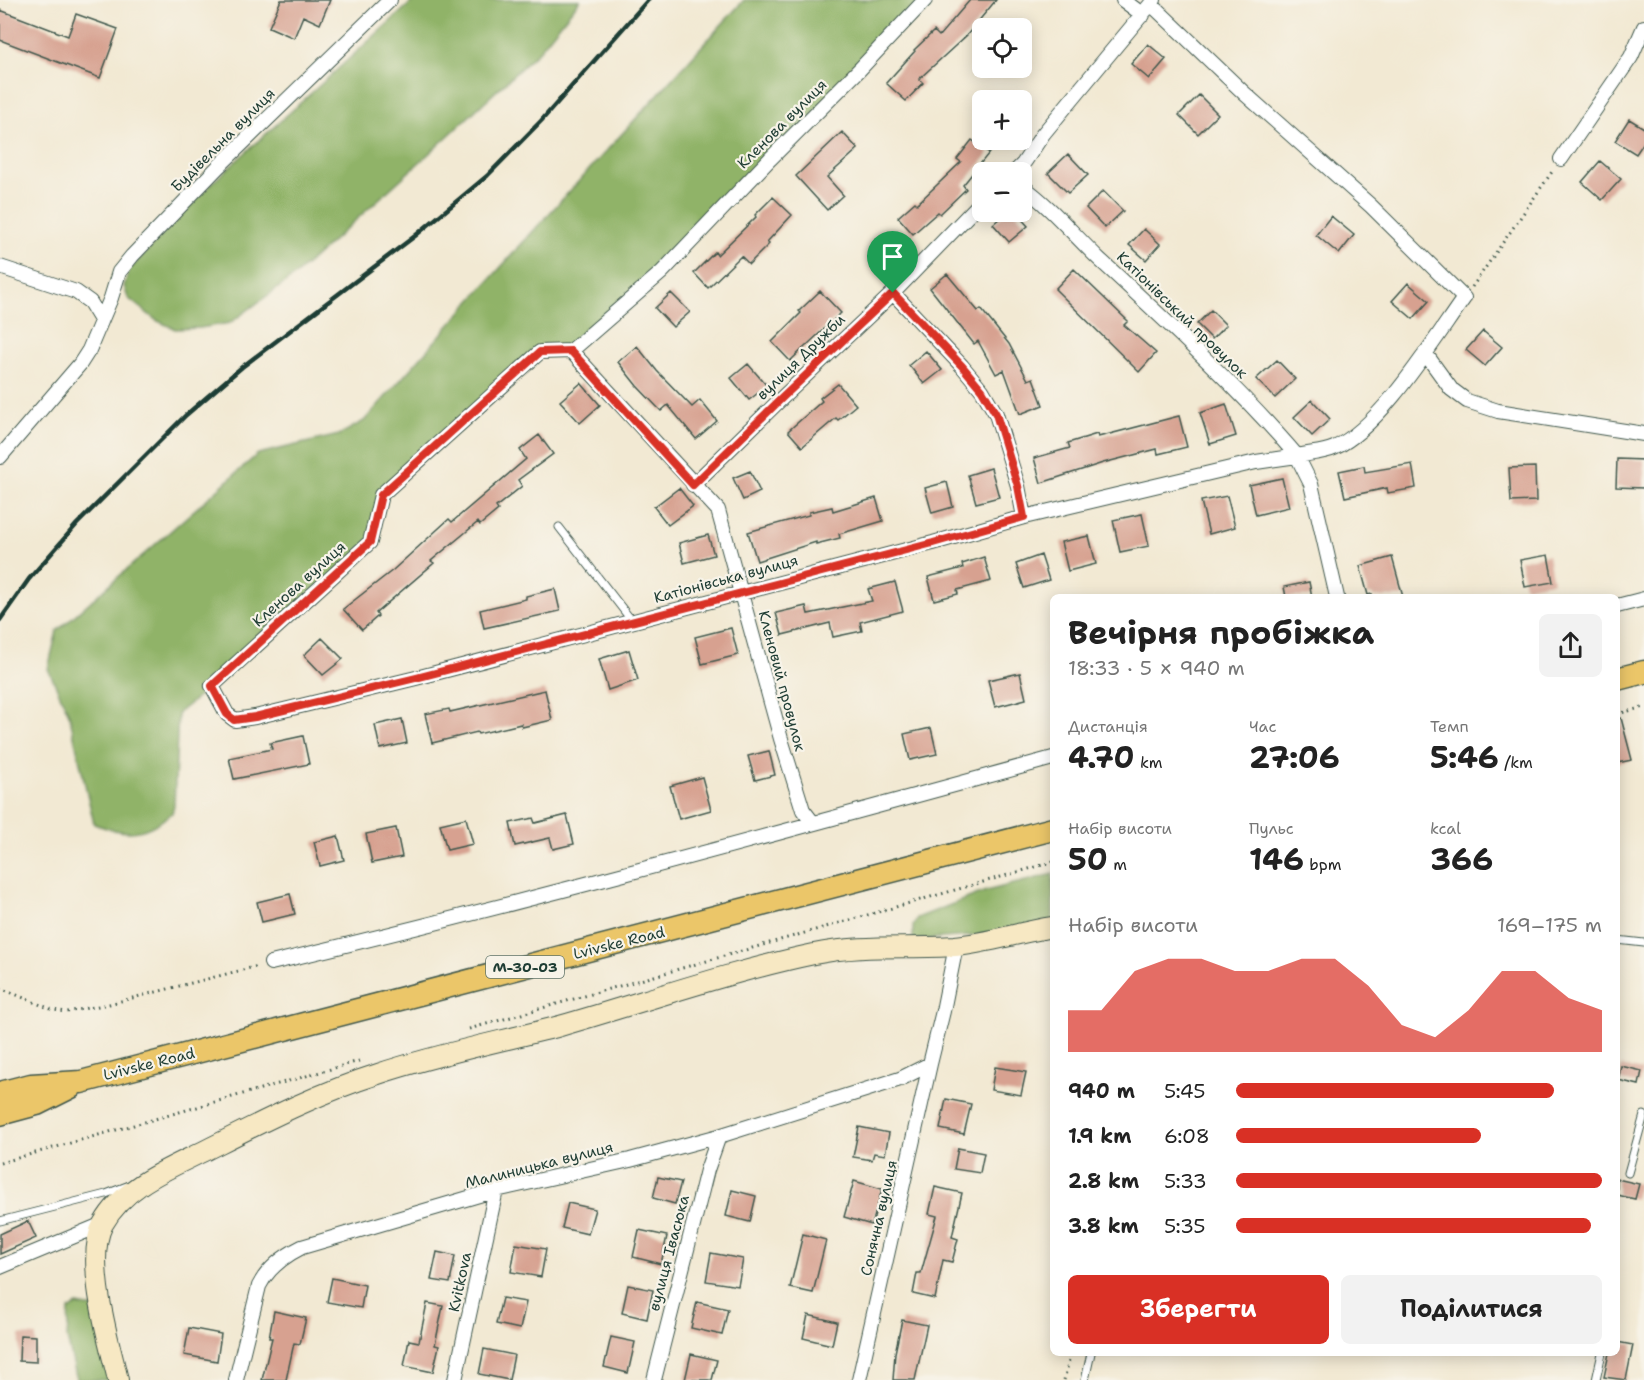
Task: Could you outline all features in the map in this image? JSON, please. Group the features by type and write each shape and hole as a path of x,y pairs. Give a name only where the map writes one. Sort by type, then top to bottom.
{"main road":[{"path":"1620,678 1644,672"},
{"name":"Lvivske Road","path":"0,1093 31,1085 81,1082 1050,831"},
{"name":"Lvivske Road","path":"0,1114 37,1104 81,1082"}],"street":[{"name":"Будівельна вулиця","path":"0,457 80,364 89,350 111,298 119,272 132,256 219,166 390,0"},
{"name":"Кленова вулиця","path":"255,717 234,720 227,714 212,686 370,542 381,495 540,352 571,351 662,272 925,0"},
{"path":"1123,0 1149,6 1371,206 1464,298"},
{"path":"1022,162 1149,6"},
{"path":"1561,159 1630,57 1644,27"},
{"name":"Катіонівський провулок","path":"1032,194 1230,383 1297,456 1311,484 1336,594"},
{"name":"вулиця Дружби","path":"693,485 893,293 972,211"},
{"path":"0,267 76,292 90,302 101,320"},
{"path":"893,293 982,390 996,414 1018,486 1024,517"},
{"name":"Катіонівська вулиця","path":"255,717 416,678 933,543 1024,517 1256,462 1332,449 1353,437 1373,418 1425,353 1464,298"},
{"name":"Кленовий провулок","path":"571,351 718,510 794,781 803,810 813,823"},
{"path":"1425,353 1451,389 1467,401 1498,411 1644,434"},
{"path":"1620,605 1644,599"},
{"path":"271,963 430,925 711,852 1050,759"},
{"path":"118,1380 100,1301 96,1266 99,1235 104,1224 131,1191 152,1176 313,1099 378,1074 560,1025 693,985 816,953 901,946 956,946 1050,928"},
{"name":"Сонячна вулиця","path":"859,1380 944,1011 956,946"},
{"name":"Малиницька вулиця","path":"236,1380 259,1286 263,1278 284,1256 302,1248 496,1191 630,1160 719,1136 900,1079 930,1064"},
{"name":"вулиця Івасюка","path":"654,1380 707,1170 719,1136"},
{"name":"Kvitkova","path":"455,1380 496,1191"},
{"path":"0,1267 104,1224"}],"lane":[{"path":"559,527 632,621"},
{"path":"1620,940 1644,943"},
{"path":"1628,1173 1644,1115"},
{"path":"0,1221 106,1194 152,1176"},
{"path":"1085,1380 1090,1356"},
{"path":"1596,1380 1601,1356"}],"path":[{"path":"1464,298 1561,159"},
{"path":"1620,713 1644,707"},
{"path":"468,1030 1050,863"},
{"path":"0,988 53,1010 67,1012 109,1004 271,963"},
{"path":"0,1163 365,1059"},
{"path":"1064,1380 1070,1356"}],"green space":[{"path":"414,0 580,0 538,52 433,150 293,277 230,323 175,329 156,320 128,298 124,286 129,270 214,181"},
{"path":"744,0 925,0 770,159 571,351 540,352 381,495 370,542 212,686 178,713 172,813 153,826 135,832 116,831 94,824 69,714 48,669 57,631 258,454 339,435 364,421"},
{"path":"1050,875 1050,921 1001,934 913,940 913,926 917,918 986,891"},
{"path":"77,1305 93,1308 114,1380 77,1380 67,1338 69,1310"}],"building":[{"path":"281,0 330,0 320,24 303,16 294,38 269,27"},
{"path":"970,0 996,0 981,18 972,18 972,29 919,79 923,83 906,101 886,83 914,50 934,31 939,36"},
{"path":"0,10 68,36 76,14 118,29 100,78 0,40"},
{"path":"1148,44 1166,59 1149,79 1131,64"},
{"path":"1199,95 1218,114 1198,134 1179,115"},
{"path":"1629,119 1644,128 1644,142 1636,154 1615,141"},
{"path":"842,132 858,149 827,177 843,195 827,210 796,176"},
{"path":"972,140 972,150 985,150 989,153 982,162 972,162 972,174 963,185 966,189 940,214 938,212 913,234 898,217 915,202 917,204 961,162 957,159"},
{"path":"1068,154 1088,175 1068,193 1048,173"},
{"path":"1600,161 1621,179 1602,200 1582,182"},
{"path":"1103,191 1123,211 1105,228 1086,208"},
{"path":"773,197 792,215 767,242 769,244 749,264 741,256 708,288 694,273 715,252 717,255"},
{"path":"1331,216 1354,235 1339,254 1316,235"},
{"path":"995,222 1024,222 1028,226 1009,242 993,224"},
{"path":"1144,229 1160,244 1146,260 1129,245"},
{"path":"1074,269 1128,321 1124,325 1156,353 1139,372 1055,289"},
{"path":"947,274 978,311 981,309 1009,344 1028,380 1033,378 1043,405 1020,414 1004,370 996,374 978,341 974,344 930,288"},
{"path":"1408,283 1429,301 1413,319 1392,301"},
{"path":"820,291 841,313 790,361 772,342"},
{"path":"671,293 690,312 673,327 655,308"},
{"path":"1211,310 1226,325 1212,339 1197,324"},
{"path":"1483,331 1502,347 1485,366 1466,350"},
{"path":"637,346 657,371 692,407 700,400 717,421 696,439 668,405 661,411 618,362"},
{"path":"926,351 942,370 924,384 909,365"},
{"path":"1277,360 1295,379 1275,398 1256,379"},
{"path":"748,364 767,386 749,400 731,378"},
{"path":"581,383 600,405 580,423 560,401"},
{"path":"838,384 856,405 838,420 836,418 802,447 788,431 822,401 820,398"},
{"path":"1312,400 1330,419 1312,436 1294,417"},
{"path":"1226,404 1236,436 1210,444 1200,413"},
{"path":"1179,416 1187,447 1158,454 1157,449 1041,483 1034,458 1070,448 1068,443 1097,434 1098,437"},
{"path":"539,435 553,454 518,480 522,486 496,507 498,510 480,525 478,522 431,561 434,563 376,613 378,616 362,630 343,609 393,570 449,519 452,522 526,459 520,450"},
{"path":"1617,459 1644,460 1644,488 1616,487"},
{"path":"1412,464 1416,488 1388,493 1387,488 1345,497 1339,471 1364,466 1365,472"},
{"path":"1535,467 1536,501 1511,502 1509,468"},
{"path":"991,468 999,497 976,503 968,475"},
{"path":"750,471 760,492 743,500 733,478"},
{"path":"1282,478 1289,507 1256,515 1249,485"},
{"path":"947,482 953,507 932,513 925,488"},
{"path":"679,488 693,506 668,525 654,507"},
{"path":"1227,496 1235,527 1209,534 1201,501"},
{"path":"876,498 883,521 839,534 840,538 816,544 816,542 757,561 748,532 809,515 809,512 832,507 833,511"},
{"path":"1142,514 1149,546 1120,552 1113,520"},
{"path":"708,535 714,555 684,563 679,543"},
{"path":"1089,536 1096,564 1068,571 1061,542"},
{"path":"1041,555 1049,580 1024,588 1016,564"},
{"path":"1548,555 1553,582 1525,587 1520,560"},
{"path":"984,557 991,581 957,590 958,594 934,600 928,577 963,568 962,564"},
{"path":"1392,557 1402,594 1368,594 1360,566"},
{"path":"895,582 903,611 860,622 862,631 833,637 830,623 782,635 776,613 806,606 808,614 872,601 868,589"},
{"path":"1309,582 1311,594 1285,594 1284,587"},
{"path":"555,589 560,611 484,628 480,610 526,599 526,596"},
{"path":"731,628 738,655 702,664 695,637"},
{"path":"322,638 343,659 323,675 304,655"},
{"path":"629,650 638,680 608,690 599,659"},
{"path":"1020,673 1026,699 995,707 988,680"},
{"path":"545,690 552,720 522,727 521,724 478,734 477,732 432,743 425,714 449,709 450,712"},
{"path":"1620,718 1632,760 1620,762"},
{"path":"402,719 407,743 380,749 375,725"},
{"path":"931,728 937,754 910,760 904,734"},
{"path":"303,736 309,764 234,779 229,758 272,749 270,743"},
{"path":"769,751 775,775 755,780 748,756"},
{"path":"702,777 711,810 679,819 670,786"},
{"path":"567,815 574,844 553,849 550,838 515,846 510,823 533,818 535,823"},
{"path":"466,818 473,844 447,850 440,824"},
{"path":"396,828 402,857 372,863 366,834"},
{"path":"338,836 344,860 320,866 314,842"},
{"path":"290,894 295,914 262,922 257,902"},
{"path":"1621,1066 1642,1071 1639,1085 1620,1080"},
{"path":"995,1067 1026,1072 1021,1095 991,1090"},
{"path":"946,1099 971,1104 964,1134 940,1129"},
{"path":"859,1127 889,1133 885,1155 874,1153 872,1160 853,1157"},
{"path":"958,1148 984,1153 980,1173 954,1169"},
{"path":"658,1177 681,1182 675,1204 653,1198"},
{"path":"1620,1180 1639,1184 1635,1199 1620,1196"},
{"path":"854,1181 882,1189 872,1225 844,1217"},
{"path":"935,1187 962,1193 952,1237 958,1239 952,1262 943,1260 935,1299 913,1294 917,1273 921,1273 937,1216 929,1214"},
{"path":"732,1190 756,1196 750,1222 726,1216"},
{"path":"568,1203 595,1209 588,1234 562,1228"},
{"path":"28,1221 36,1238 0,1254 0,1234"},
{"path":"639,1230 667,1236 661,1264 633,1257"},
{"path":"803,1234 826,1240 813,1293 790,1288"},
{"path":"516,1244 546,1249 541,1277 511,1272"},
{"path":"437,1252 455,1256 450,1283 431,1280"},
{"path":"711,1253 743,1259 738,1286 706,1281"},
{"path":"332,1278 365,1285 361,1308 327,1302"},
{"path":"628,1285 653,1290 647,1319 622,1313"},
{"path":"502,1298 526,1302 520,1329 496,1324"},
{"path":"697,1302 728,1309 722,1335 691,1328"},
{"path":"427,1303 443,1306 435,1345 439,1346 433,1372 404,1366 409,1340 419,1342"},
{"path":"274,1311 306,1318 300,1344 294,1343 286,1380 262,1380 272,1338 269,1338"},
{"path":"808,1315 837,1322 832,1345 803,1338"},
{"path":"902,1320 927,1325 915,1380 893,1380 895,1353"},
{"path":"189,1328 221,1334 217,1361 184,1355"},
{"path":"20,1335 36,1336 36,1362 19,1361"},
{"path":"611,1337 635,1342 628,1373 604,1367"},
{"path":"1620,1343 1633,1345 1626,1380 1604,1377 1608,1356 1620,1356"},
{"path":"484,1349 514,1355 509,1380 479,1374"},
{"path":"691,1354 717,1360 712,1380 685,1380"}],"railway":[{"path":"0,620 29,579 77,524 186,415 242,367 415,236 487,176 541,121 648,0"}],"route":[{"path":"893,293 982,390 996,414 1018,486 1024,517 933,543 416,678 255,717 234,720 227,714 212,686 370,542 381,495 540,352 571,351 693,485 893,293"}]}
